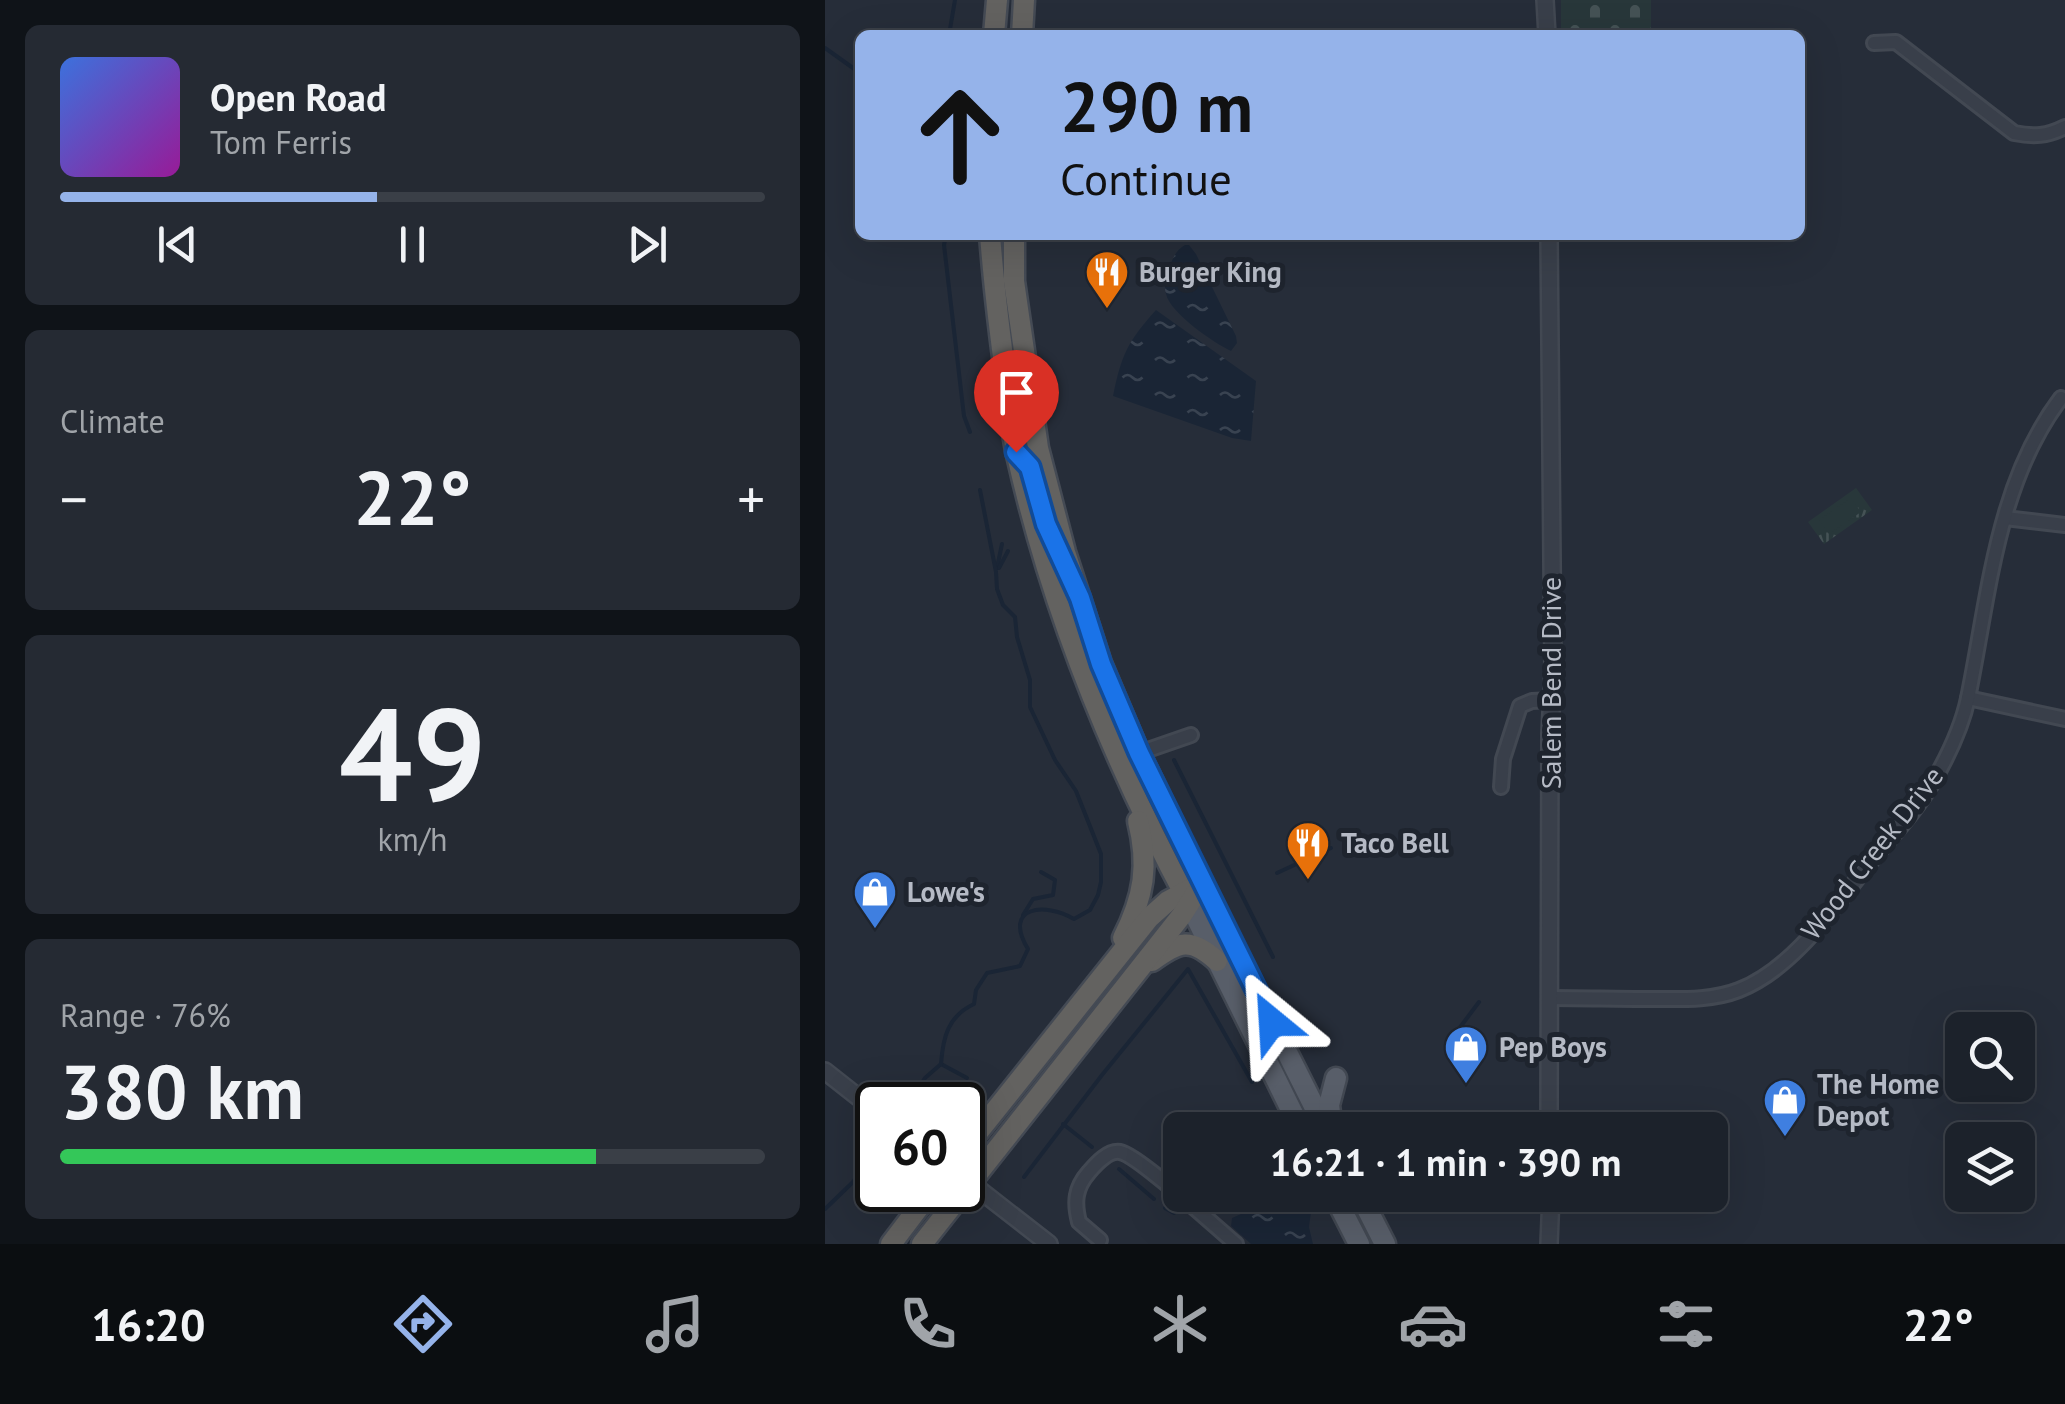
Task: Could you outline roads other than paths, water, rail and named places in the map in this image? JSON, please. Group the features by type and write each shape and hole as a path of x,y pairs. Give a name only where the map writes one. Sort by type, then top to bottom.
{"highway":[{"path":"995,30 997,0"},
{"path":"1022,30 1025,0"},
{"path":"991,240 1016,452 1057,601 1115,753 1144,847 1139,900 1107,970"},
{"path":"1014,240 1014,282 1038,448 1065,552 1101,664 1191,893"},
{"path":"997,311 1011,342 1026,429 1038,448"},
{"path":"1016,452 1030,467 1046,524 1080,598"},
{"path":"1115,753 1191,893"},
{"path":"985,1123 1149,918 1168,901 1191,893"},
{"path":"985,1156 1131,978 1191,893"},
{"path":"1131,978 1164,952 1186,943 1217,960"},
{"path":"891,1244 916,1212"},
{"path":"922,1244 944,1212"}],"main road":[{"path":"1191,893 1217,960 1292,1112"},
{"path":"1191,893 1319,1112"},
{"path":"1329,1112 1336,1078"},
{"path":"1343,1212 1359,1244"},
{"path":"1368,1212 1385,1244"}],"street":[{"path":"1545,0 1547,30"},
{"path":"1874,43 1896,42 2014,132 2033,137 2065,126"},
{"name":"Salem Bend Drive","path":"1549,240 1549,1112"},
{"name":"Wood Creek Drive","path":"1551,998 1708,998 1740,990 1792,956 1821,923 1923,798 1951,747 1968,698 2005,518 2025,456 2061,398"},
{"path":"2005,518 2065,526"},
{"path":"1968,698 2065,719"},
{"path":"1501,787 1503,759 1520,706 1533,700 1552,700"},
{"path":"1139,753 1191,735"},
{"path":"825,1071 855,1094"},
{"path":"1100,1240 1079,1222 1075,1198 1081,1181 1103,1158 1123,1152 1237,1244"},
{"path":"985,1194 1049,1244"},
{"path":"1549,1244 1550,1212"}],"water":[{"path":"1185,245 1196,254 1236,336 1237,343 1231,351 1194,327 1169,302 1165,290 1167,274 1175,255"},
{"path":"1156,310 1256,381 1251,441 1232,438 1113,396 1127,349"},
{"path":"1245,1212 1311,1212 1313,1244 1251,1244 1231,1226 1232,1218"}],"waterway":[{"path":"950,30 955,0"},
{"path":"825,48 855,69"},
{"path":"945,240 964,416 970,432"},
{"path":"922,1082 941,1064 949,1028 958,1015 974,1004 976,990 987,973 1020,966 1028,949 1021,935 1023,916 1030,911 1051,910 1074,919 1090,910 1101,882 1101,854 1076,791 1055,760 1030,707 1030,680 1015,617 1003,605 997,589 980,490"},
{"path":"997,568 1002,544"},
{"path":"999,568 1008,551"},
{"path":"1174,760 1273,957"},
{"path":"1277,873 1331,848"},
{"path":"1023,915 1033,899 1053,895 1055,880 1041,872"},
{"path":"1024,1177 1188,969 1252,1082"},
{"path":"1458,1030 1479,1002"},
{"path":"941,1064 967,1078"},
{"path":"1063,1124 1092,1147"},
{"path":"1119,1169 1154,1199"},
{"path":"825,1209 855,1179"}],"place":[{"name":"Burger King","path":"1107,310"},
{"name":"Taco Bell","path":"1308,881"},
{"name":"Lowe's","path":"875,930"},
{"name":"Pep Boys","path":"1466,1085"},
{"name":"The Home Depot","path":"1785,1138"}]}
